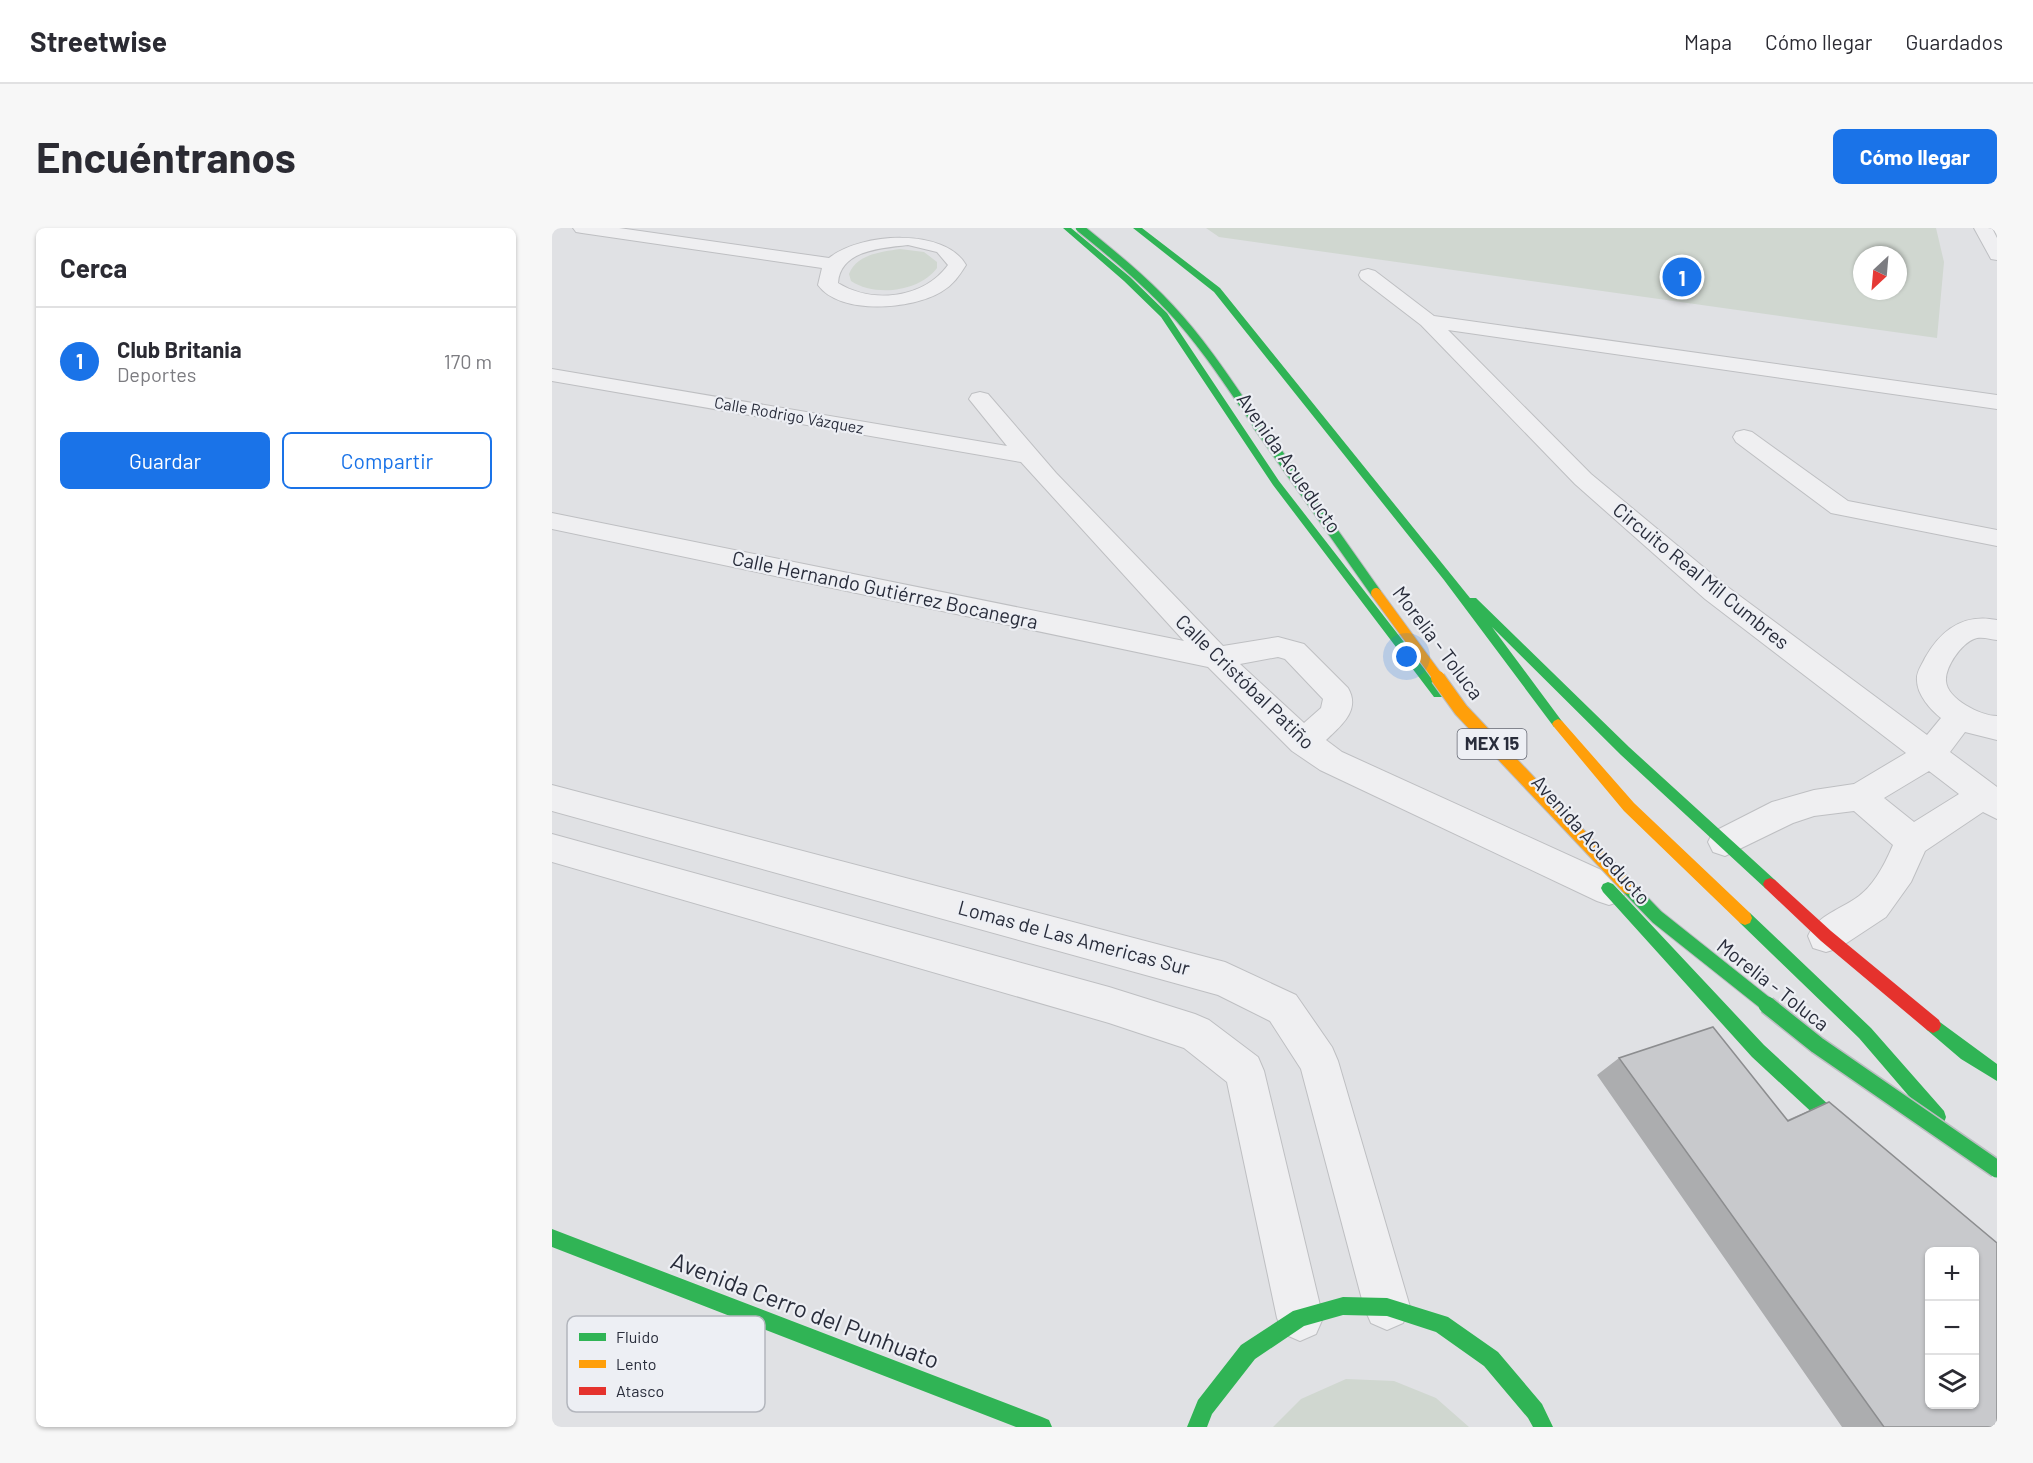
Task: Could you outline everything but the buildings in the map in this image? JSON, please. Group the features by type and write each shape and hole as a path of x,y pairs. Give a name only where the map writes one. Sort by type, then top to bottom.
{"main road":[{"name":"Avenida Acueducto","path":"1067,228 1127,279 1164,315 1276,483 1415,667 1520,792"},
{"name":"Morelia - Toluca","path":"1080,228 1119,260 1170,308 1216,364 1297,483 1461,710 1649,909 1817,1045 1997,1169"},
{"name":"Morelia - Toluca","path":"1137,228 1217,290 1448,577 1545,708 1629,807 1865,1033 1926,1101 1986,1179"},
{"path":"1448,577 1625,751 1826,936 1967,1053 1997,1073"},
{"name":"Avenida Acueducto","path":"1586,865 1758,1051 1860,1145"},
{"name":"Avenida Cerro del Punhuato","path":"552,1238 754,1316"},
{"path":"1197,1427 1205,1407 1248,1352 1300,1318 1343,1306 1387,1307 1441,1324 1491,1359 1535,1411 1543,1427"},
{"name":"Avenida Cerro del Punhuato","path":"765,1320 1042,1427"}],"street":[{"path":"582,228 840,259 886,242 928,242 944,247 954,255 957,265 952,275 941,285 911,297 876,301 854,299 828,285 826,275 840,259"},
{"path":"665,228 840,259"},
{"path":"1983,228 1997,255"},
{"name":"Circuito Real Mil Cumbres","path":"1368,275 1428,321 1583,479 1715,592 1990,800"},
{"name":"Circuito Real Mil Cumbres","path":"1428,321 1997,402"},
{"name":"Calle Rodrigo Vázquez","path":"552,375 1026,456"},
{"name":"Calle Cristóbal Patiño","path":"980,399 1026,456 1217,658 1303,742 1331,761 1492,838 1609,890"},
{"path":"1744,437 1840,507 1997,538"},
{"name":"Calle Hernando Gutiérrez Bocanegra","path":"552,521 1217,658"},
{"path":"1997,630 1986,627 1965,631 1942,653 1931,679 1936,694 1960,717 1991,729 1997,728"},
{"path":"1217,658 1278,647 1294,651 1338,696 1338,707 1332,716 1303,742"},
{"path":"1725,842 1784,812 1814,803 1860,797 1929,755 1960,717"},
{"path":"1860,797 1912,841"},
{"name":"Lomas de Las Americas Sur","path":"552,798 1225,979 1283,1008 1318,1061 1387,1307"},
{"path":"1826,936 1879,901 1899,871 1912,841 1990,800"},
{"path":"604,863 636,821"},
{"path":"552,848 1098,1002 1195,1033 1244,1071 1300,1318"}],"shaded area":[{"path":"1206,228 1936,228 1944,262 1937,338 1219,237"},
{"path":"900,249 924,252 937,262 937,268 919,282 896,289 872,289 851,281 849,274 853,267 864,258"},
{"path":"1346,1379 1394,1381 1436,1398 1469,1427 1273,1427 1301,1399"}],"traffic: fast":[{"path":"1067,228 1127,279 1164,315 1276,483 1438,694"},
{"path":"1080,228 1119,259 1170,308 1216,364 1376,593"},
{"path":"1137,228 1217,290 1448,577 1558,724"},
{"path":"1472,601 1625,751 1770,884"},
{"path":"1628,887 1657,917 1817,1045 1997,1169"},
{"path":"1608,888 1758,1051 1851,1137"},
{"path":"1745,918 1865,1033 1938,1117"},
{"path":"1933,1025 1967,1053 1997,1073"},
{"path":"552,1238 754,1316"},
{"path":"1197,1427 1205,1407 1248,1352 1300,1318 1343,1306 1387,1307 1441,1324 1491,1359 1535,1411 1543,1427"},
{"path":"765,1320 1042,1427"}],"traffic: slow":[{"path":"1376,593 1461,710 1628,887"},
{"path":"1558,724 1629,807 1745,918"}],"traffic: jam":[{"path":"1770,884 1826,936 1933,1025"}],"place":[{"name":"Club Britania","path":"1682,277"}]}
